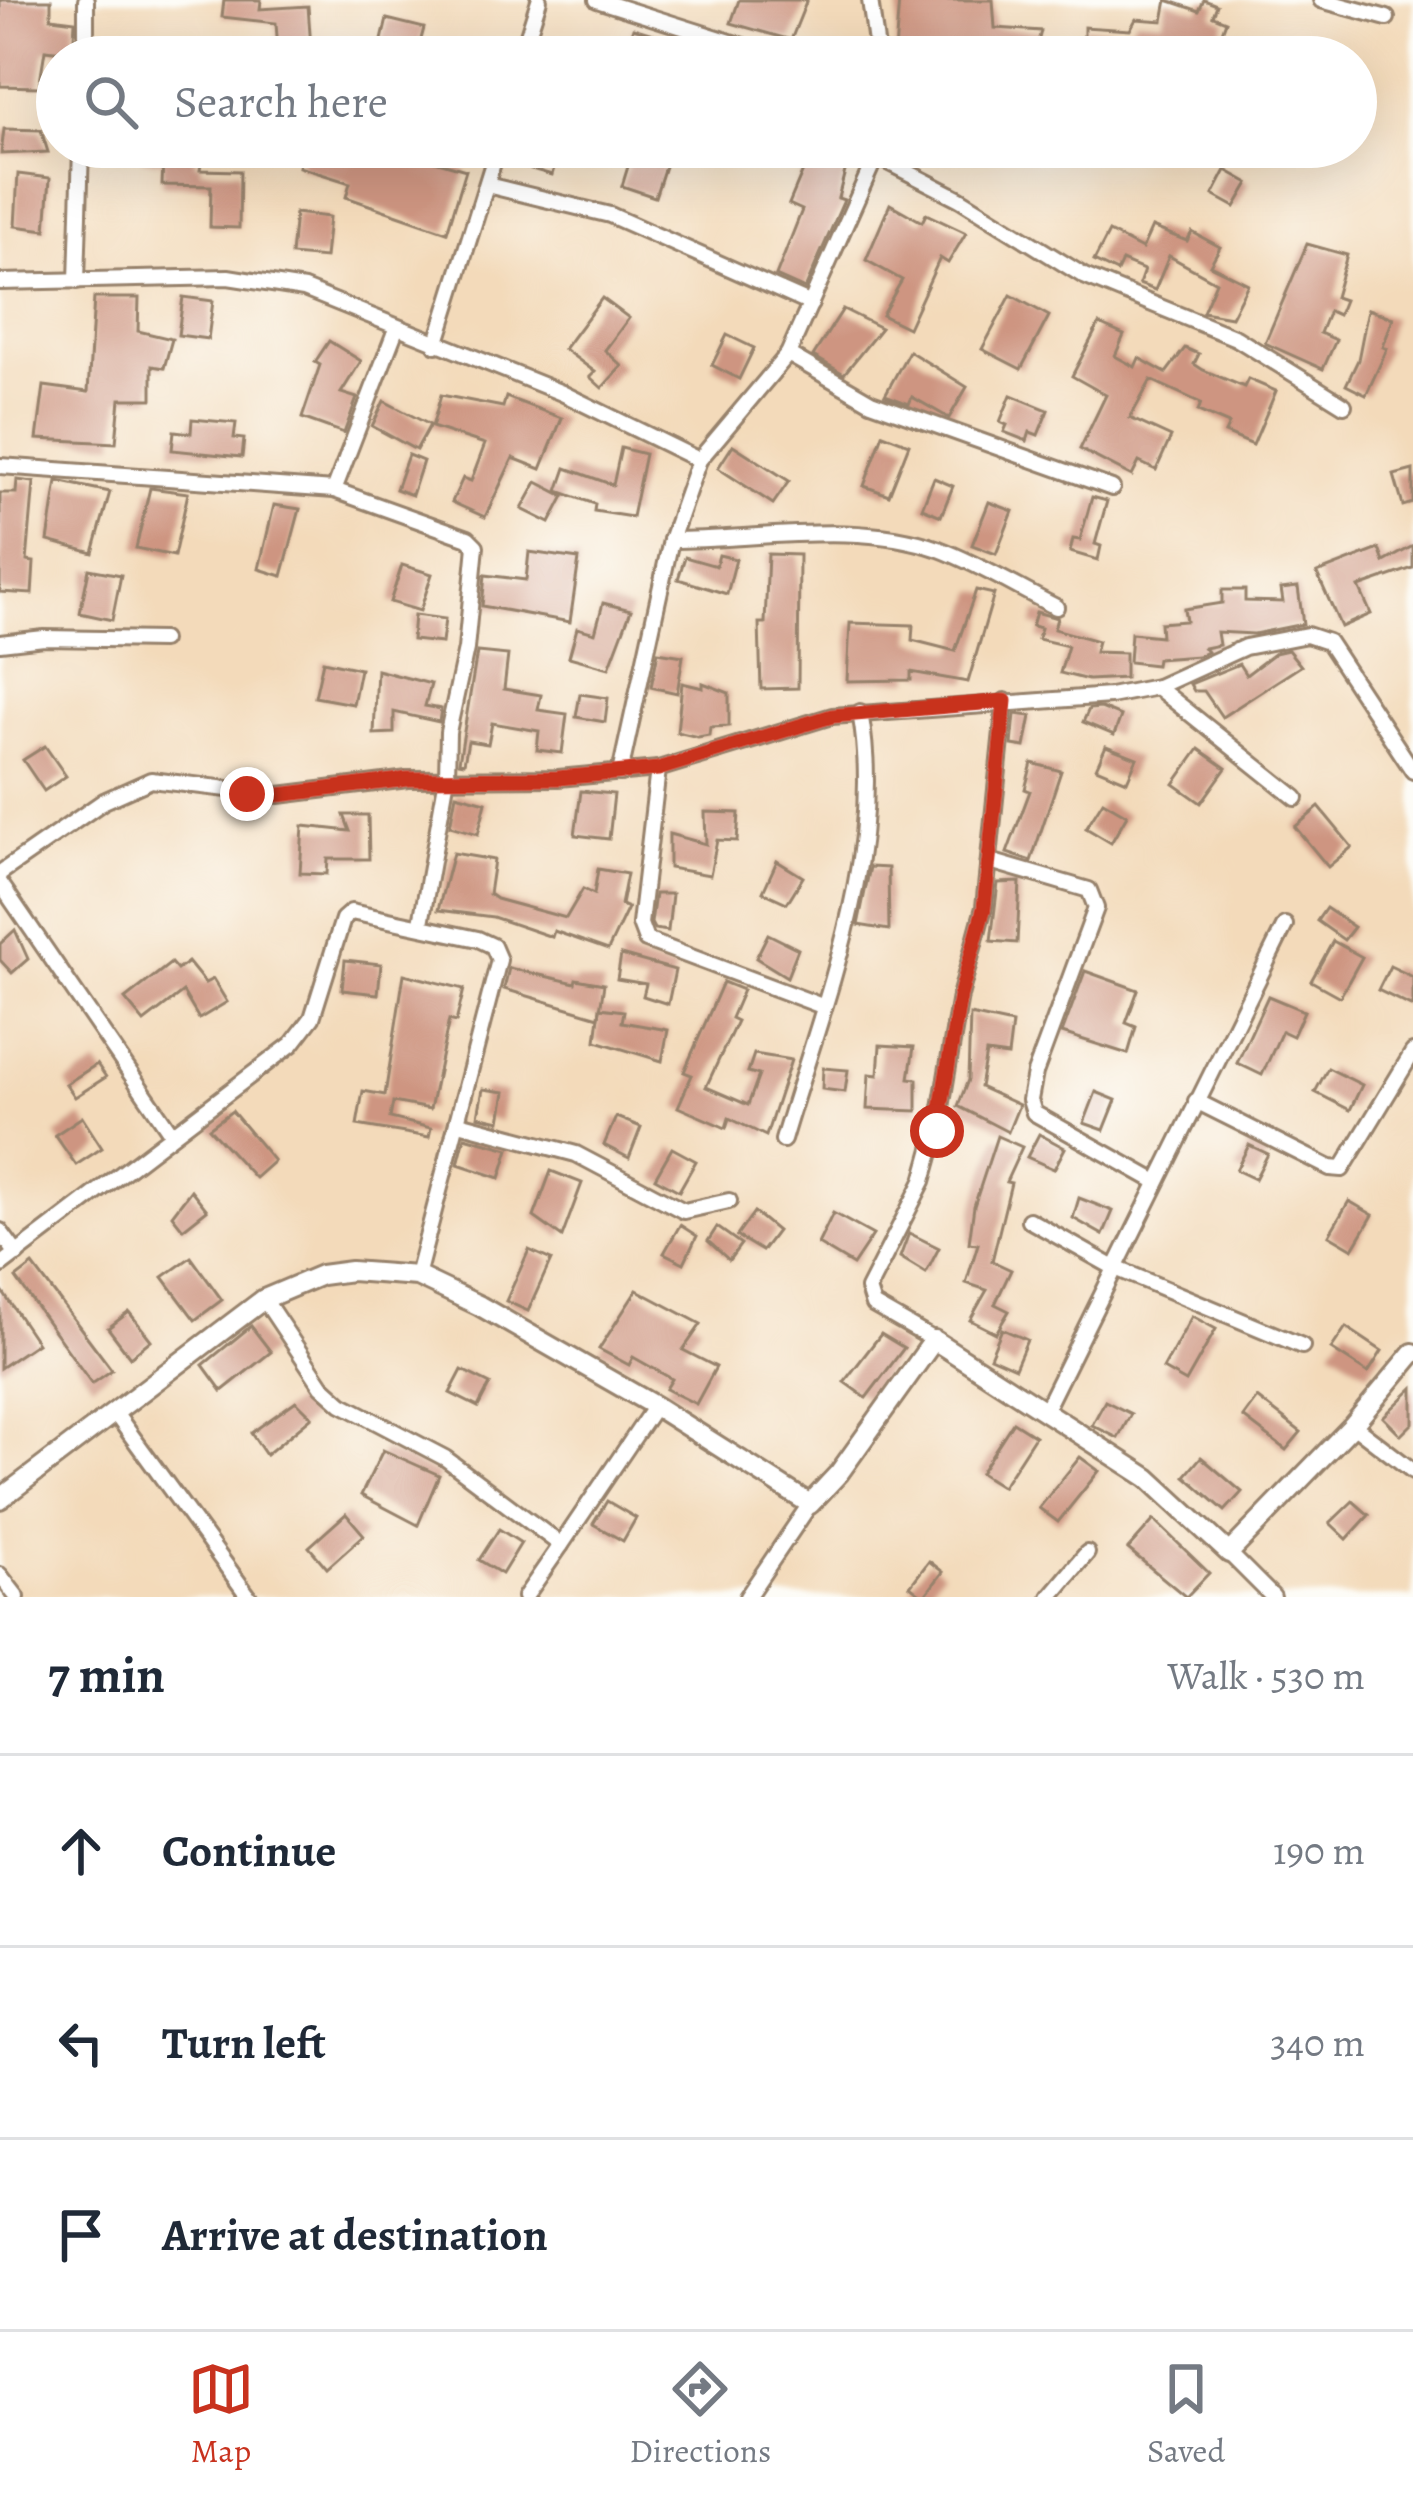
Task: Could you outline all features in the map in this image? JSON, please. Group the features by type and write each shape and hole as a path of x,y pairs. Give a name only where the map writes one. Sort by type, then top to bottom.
{"street":[{"path":"86,0 86,36"},
{"path":"527,36 538,0"},
{"path":"597,0 711,36"},
{"path":"870,0 875,36"},
{"path":"1321,0 1388,18"},
{"path":"77,281 80,168"},
{"path":"436,345 492,168"},
{"path":"620,773 671,540 699,460 788,354 872,168"},
{"path":"907,168 1084,276 1236,338 1344,405"},
{"path":"488,185 610,215 811,304"},
{"path":"0,282 227,277 275,282 562,393 699,460"},
{"path":"334,490 396,328"},
{"path":"788,354 871,402 1112,488"},
{"path":"0,466 334,490 469,538 476,546 466,649 446,745 446,777 421,923"},
{"path":"671,540 866,536 906,540 941,550 1056,607"},
{"path":"172,1134 0,878 104,801 152,781 279,795 446,777 658,769 800,724 860,712 1110,696 1157,686 1245,646 1318,636 1328,642 1413,771"},
{"path":"0,644 44,638 162,640"},
{"path":"1157,686 1296,798"},
{"path":"1005,701 990,861 923,1181 868,1289 873,1305 1046,1408 1148,1478 1274,1597"},
{"path":"783,1140 822,1006 867,815 870,770 860,712"},
{"path":"658,769 640,924 646,940 822,1006"},
{"path":"990,861 1089,890 1095,898 1096,908 1035,1073 1030,1100 1034,1114 1157,1182"},
{"path":"0,1266 280,1054 304,1030 346,914 421,923 478,939 493,946 499,960 417,1276"},
{"path":"1046,1408 1285,925"},
{"path":"1196,1101 1313,1160 1342,1169 1413,1052"},
{"path":"458,1124 576,1154 684,1211 729,1201"},
{"path":"1029,1220 1113,1267 1302,1346"},
{"path":"0,1232 17,1254"},
{"path":"0,1499 264,1299 321,1275 351,1270 417,1276 481,1306 655,1406 810,1504"},
{"path":"264,1299 322,1386 342,1404 445,1458 560,1545"},
{"path":"747,1597 810,1504 839,1473 934,1340"},
{"path":"1228,1553 1353,1424 1413,1353"},
{"path":"525,1597 655,1406"},
{"path":"115,1413 249,1597"},
{"path":"1353,1424 1413,1471"},
{"path":"1051,1597 1087,1553"},
{"path":"0,1575 17,1597"}],"building":[{"path":"0,0 51,0 51,18 75,21 74,36 36,36 36,87 0,86"},
{"path":"224,0 261,0 260,9 308,6 310,36 277,36 276,23 222,17"},
{"path":"739,0 807,0 793,36 731,23"},
{"path":"899,0 993,0 995,28 1041,31 1040,36 896,36"},
{"path":"1167,0 1199,11 1204,0 1217,5 1213,16 1226,21 1221,36 1084,36 1084,27 1130,30 1136,19 1163,21"},
{"path":"387,19 424,28 422,36 383,36"},
{"path":"633,28 659,36 630,36"},
{"path":"4,129 36,130 36,153 1,154"},
{"path":"163,168 240,171 239,228 210,227 211,186 162,185"},
{"path":"302,168 466,170 447,232 346,197 350,183"},
{"path":"528,168 554,168 552,175"},
{"path":"628,168 664,168 655,197 622,186"},
{"path":"804,168 846,168 838,198 844,200 805,289 776,276 802,210 789,204"},
{"path":"1226,170 1249,183 1235,207 1213,195"},
{"path":"18,174 50,178 46,230 15,226"},
{"path":"890,204 922,222 926,214 966,233 948,263 940,258 908,328 882,315 902,280 866,260"},
{"path":"295,213 329,217 325,258 291,255"},
{"path":"1152,227 1187,241 1192,232 1220,247 1210,265 1248,284 1231,317 1203,312 1216,282 1169,256 1155,290 1139,284 1144,270 1122,261 1117,272 1094,261 1109,232 1142,249"},
{"path":"1307,244 1347,255 1335,297 1344,300 1338,315 1329,311 1320,333 1336,340 1323,369 1265,343"},
{"path":"1011,295 1049,316 1021,369 982,349"},
{"path":"183,297 213,301 208,339 178,335"},
{"path":"94,298 139,298 138,331 172,339 164,368 152,366 152,399 120,399 116,443 37,439 44,386 88,392"},
{"path":"602,298 629,318 605,350 622,366 602,388 590,377 595,372 564,349"},
{"path":"843,309 881,328 844,374 813,356"},
{"path":"1368,309 1393,318 1383,347 1387,349 1366,395 1346,385 1358,360"},
{"path":"1099,324 1124,335 1115,356 1135,367 1139,358 1166,373 1185,348 1199,354 1194,364 1203,370 1244,387 1248,379 1276,391 1253,445 1225,433 1229,424 1198,411 1201,403 1151,380 1130,418 1171,437 1156,470 1139,462 1132,476 1080,449 1106,395 1072,376"},
{"path":"727,335 754,348 739,379 712,365"},
{"path":"329,341 361,361 341,393 357,398 344,433 302,418 320,365 315,362"},
{"path":"909,351 967,387 949,418 912,397 909,404 885,395"},
{"path":"441,395 503,407 506,397 562,418 541,469 513,458 485,517 452,502 463,478 471,481 485,444 432,427"},
{"path":"1011,395 1048,410 1038,435 1030,432 1027,441 1004,432 1007,425 1000,422"},
{"path":"384,401 430,425 416,450 372,426"},
{"path":"192,419 236,423 234,438 244,439 242,457 172,450 174,431 191,433"},
{"path":"883,434 909,444 889,495 864,486"},
{"path":"733,445 789,481 773,504 718,468"},
{"path":"621,448 645,454 632,517 594,511 595,504 558,491 566,468 613,485"},
{"path":"408,455 423,461 412,495 396,489"},
{"path":"1413,470 1413,503 1403,506 1394,475"},
{"path":"934,478 953,486 941,516 922,508"},
{"path":"17,480 34,482 27,561 34,562 32,594 0,592 0,493 16,493"},
{"path":"57,481 110,492 93,553 48,541"},
{"path":"537,482 564,496 550,523 522,509"},
{"path":"150,488 188,493 174,556 136,548"},
{"path":"1092,497 1107,501 1095,544 1101,546 1098,560 1070,552 1073,539 1080,540"},
{"path":"989,502 1013,511 996,554 972,545"},
{"path":"274,505 300,509 282,576 259,569"},
{"path":"1413,546 1413,568 1359,587 1371,614 1341,627 1317,573 1379,549 1384,562"},
{"path":"529,552 579,559 570,622 482,606 485,575 526,580"},
{"path":"768,554 799,555 798,688 761,689 759,623 765,623"},
{"path":"719,555 736,559 727,594 678,579 685,557 716,566"},
{"path":"402,565 432,574 420,611 390,602"},
{"path":"89,569 121,575 112,620 80,613"},
{"path":"1298,587 1303,624 1254,634 1217,632 1219,645 1204,648 1207,652 1198,656 1157,659 1156,665 1129,662 1131,633 1161,636 1160,623 1186,621 1184,609 1222,603 1222,590 1245,590 1245,601 1283,602 1281,589"},
{"path":"976,590 994,594 968,682 911,672 911,680 847,681 850,623 913,625 912,640 955,651"},
{"path":"603,603 631,610 609,668 569,657 577,628 595,633"},
{"path":"1036,612 1057,618 1054,629 1098,641 1095,652 1125,653 1125,678 1088,680 1060,673 1068,646 1038,639 1041,628 1032,626"},
{"path":"414,615 445,619 442,643 412,640"},
{"path":"1288,650 1301,666 1222,717 1204,691 1194,691 1190,684 1239,664 1246,675 1275,653"},
{"path":"477,652 508,655 504,689 541,695 538,710 567,714 562,753 537,750 539,731 492,723 488,744 468,741 464,763 459,762"},
{"path":"658,652 683,656 677,693 651,687"},
{"path":"323,661 360,669 353,704 315,697"},
{"path":"377,670 431,684 425,706 441,709 439,722 394,712 394,733 374,734"},
{"path":"682,683 703,688 703,683 729,693 729,726 710,727 709,735 698,737 677,732"},
{"path":"580,694 608,698 605,722 576,717"},
{"path":"1089,709 1121,716 1114,735 1083,722"},
{"path":"1015,714 1031,716 1025,747 1012,745"},
{"path":"45,746 66,776 44,791 23,760"},
{"path":"1106,746 1137,758 1127,781 1096,768"},
{"path":"1199,749 1226,768 1201,803 1174,784"},
{"path":"1032,763 1061,771 1031,861 1007,853 1030,791 1025,789"},
{"path":"581,791 614,794 609,839 575,835"},
{"path":"456,794 486,802 478,834 450,826"},
{"path":"1103,801 1127,815 1111,843 1086,828"},
{"path":"1319,807 1352,847 1328,867 1295,827"},
{"path":"705,812 739,813 737,841 717,840 710,875 669,868 669,834 706,844"},
{"path":"344,815 368,815 369,859 328,859 327,874 300,873 303,826 350,831"},
{"path":"453,853 494,860 489,894 496,899 566,918 583,889 594,894 598,869 627,874 621,905 628,908 608,950 554,931 552,937 493,917 438,910"},
{"path":"777,861 803,877 787,903 763,892"},
{"path":"870,867 888,868 889,930 858,925"},
{"path":"1020,882 1017,943 991,941 998,883"},
{"path":"655,894 672,894 668,931 654,929 651,923"},
{"path":"1326,908 1354,927 1344,940 1317,921"},
{"path":"15,930 28,959 12,973 0,960 0,944"},
{"path":"768,934 798,949 787,977 756,958"},
{"path":"1333,941 1362,957 1340,997 1311,981"},
{"path":"621,955 675,970 668,1004 643,996 646,984 617,979"},
{"path":"345,960 381,964 378,994 342,990"},
{"path":"188,962 205,983 213,979 227,1002 199,1019 183,992 144,1022 125,999 171,963 177,970"},
{"path":"1390,966 1413,977 1413,1007 1378,990"},
{"path":"509,968 575,983 576,979 604,984 599,1017 504,989"},
{"path":"1085,971 1138,990 1126,1023 1136,1027 1128,1054 1062,1033"},
{"path":"404,974 464,989 456,1022 449,1020 430,1109 393,1102 390,1118 431,1128 429,1137 357,1125 363,1091 385,1095"},
{"path":"723,982 743,990 731,1018 737,1021 706,1087 748,1105 759,1075 748,1072 754,1054 791,1060 766,1136 729,1118 726,1128 678,1107 692,1075 684,1072"},
{"path":"1268,996 1304,1011 1293,1036 1282,1031 1262,1075 1237,1063"},
{"path":"600,1008 624,1011 622,1022 668,1030 662,1061 596,1041"},
{"path":"970,1015 1012,1024 1008,1056 986,1053 980,1087 1019,1105 1008,1132 958,1106 968,1080"},
{"path":"880,1045 914,1047 909,1078 917,1079 917,1111 867,1109 869,1074 878,1075"},
{"path":"97,1064 106,1077 75,1097 66,1084"},
{"path":"823,1068 848,1070 845,1092 822,1089"},
{"path":"1328,1068 1362,1085 1350,1110 1315,1092"},
{"path":"483,1089 505,1092 500,1121 478,1116"},
{"path":"1096,1092 1116,1100 1104,1130 1084,1123"},
{"path":"232,1111 274,1161 255,1178 209,1128"},
{"path":"82,1117 102,1148 76,1165 55,1135"},
{"path":"616,1117 641,1127 629,1158 604,1145"},
{"path":"1039,1134 1065,1148 1054,1169 1027,1157"},
{"path":"997,1136 1022,1147 1006,1182 1011,1183 992,1261 1011,1270 995,1304 1009,1311 996,1333 970,1320 987,1290 966,1283 978,1244 969,1243 974,1206"},
{"path":"465,1137 509,1149 500,1178 458,1164"},
{"path":"1249,1145 1268,1154 1255,1179 1236,1170"},
{"path":"672,1148 696,1161 679,1191 655,1178"},
{"path":"551,1171 582,1183 562,1237 534,1217"},
{"path":"191,1190 207,1210 183,1229 172,1215"},
{"path":"1079,1198 1113,1211 1103,1235 1073,1218"},
{"path":"1349,1201 1373,1215 1353,1249 1329,1235"},
{"path":"754,1212 777,1231 762,1251 737,1236"},
{"path":"833,1213 873,1235 853,1265 818,1244"},
{"path":"680,1225 697,1236 684,1263 664,1253"},
{"path":"717,1227 741,1244 729,1260 708,1241"},
{"path":"909,1233 939,1248 926,1273 900,1257"},
{"path":"529,1250 551,1260 528,1311 506,1301"},
{"path":"191,1257 222,1300 195,1320 163,1277"},
{"path":"33,1265 112,1370 92,1384 16,1278"},
{"path":"0,1288 37,1343 0,1368"},
{"path":"637,1290 701,1324 683,1350 716,1367 696,1404 666,1389 672,1379 633,1357 629,1365 599,1349"},
{"path":"129,1312 151,1340 130,1357 108,1328"},
{"path":"1192,1316 1216,1329 1186,1382 1163,1369"},
{"path":"251,1326 271,1352 222,1391 203,1365"},
{"path":"1346,1327 1382,1351 1368,1373 1331,1349"},
{"path":"1002,1329 1027,1340 1015,1368 990,1357"},
{"path":"881,1334 904,1348 866,1398 844,1382"},
{"path":"462,1370 490,1384 478,1407 450,1393"},
{"path":"1413,1388 1413,1423 1401,1435 1383,1417"},
{"path":"1257,1398 1301,1432 1286,1450 1243,1417"},
{"path":"296,1401 312,1417 266,1455 251,1433"},
{"path":"1105,1401 1131,1414 1118,1438 1092,1425"},
{"path":"1013,1422 1035,1436 1002,1487 980,1473"},
{"path":"383,1450 439,1475 418,1525 361,1495"},
{"path":"1080,1457 1099,1471 1058,1522 1039,1508"},
{"path":"1201,1457 1242,1492 1225,1511 1185,1476"},
{"path":"607,1501 636,1518 623,1541 593,1524"},
{"path":"1353,1501 1369,1515 1347,1539 1330,1523"},
{"path":"346,1514 364,1535 327,1568 309,1547"},
{"path":"1154,1520 1209,1573 1186,1597 1128,1549"},
{"path":"499,1529 521,1543 502,1574 479,1560"},
{"path":"929,1561 943,1572 924,1597 910,1586"}],"route":[{"path":"247,794 279,795 408,779 558,778 658,769 832,716 1005,701 984,908 960,996 937,1131"}]}
